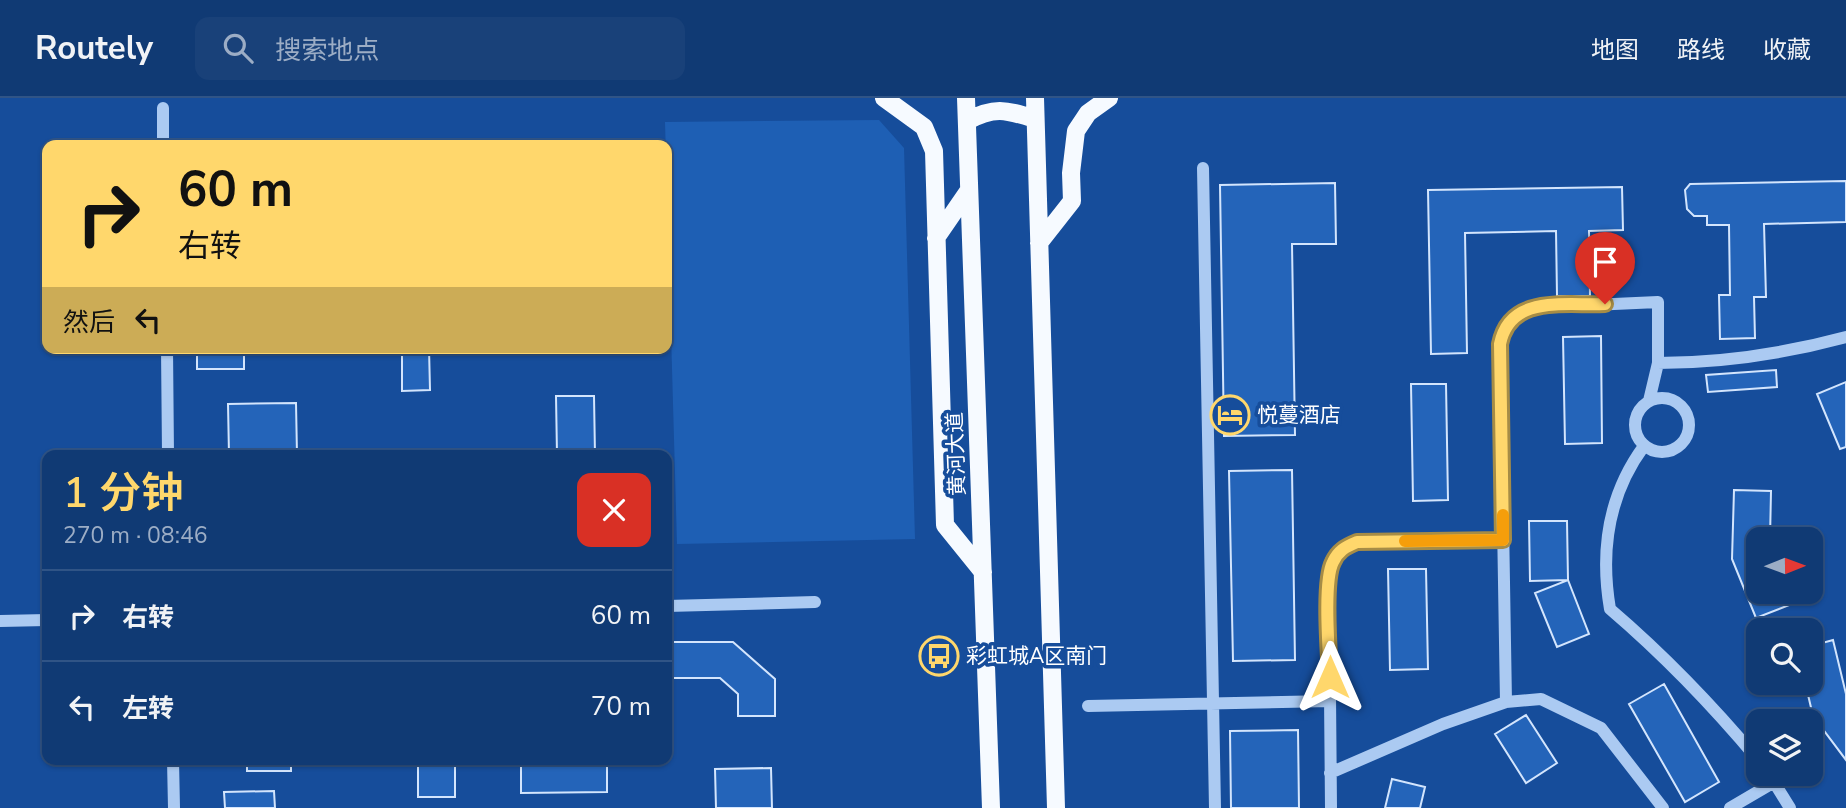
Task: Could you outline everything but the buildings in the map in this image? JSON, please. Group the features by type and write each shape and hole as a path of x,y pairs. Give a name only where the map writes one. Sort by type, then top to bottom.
{"main road":[{"path":"884,98 924,127 934,151 946,525 983,572"},
{"name":"黄河大道","path":"966,98 992,808"},
{"path":"1035,98 1056,808"},
{"path":"1039,243 1072,201 1071,173 1076,131 1088,113 1109,98"},
{"path":"967,121 986,111 1007,110 1035,119"},
{"path":"936,238 969,190"}],"street":[{"path":"163,108 163,140"},
{"path":"1203,168 1215,808"},
{"path":"1506,702 1500,344 1503,329 1512,316 1526,308 1658,302 1658,363 1649,401 1641,408 1634,428 1644,446 1653,451 1674,450 1687,434 1686,413 1670,400 1649,401"},
{"path":"1658,363 1709,363 1782,354 1846,337"},
{"path":"167,354 168,450"},
{"path":"1644,446 1626,471 1606,530 1605,580 1610,609 1658,650 1746,746"},
{"path":"1331,808 1329,583 1331,565 1340,550 1357,542 1503,540"},
{"path":"672,606 815,602"},
{"path":"0,621 42,620"},
{"path":"1330,773 1443,724 1506,702 1541,699 1601,728 1663,808"},
{"path":"1088,706 1330,701"},
{"path":"173,765 174,808"},
{"path":"1730,808 1760,786"},
{"path":"1777,786 1790,808"}],"shaded area":[{"path":"879,120 904,148 915,539 677,544 672,354 672,140 666,140 665,122"}],"slow traffic":[{"path":"1405,541 1503,540 1503,515"}],"place":[{"name":"悦蔓酒店","path":"1230,415"},
{"name":"彩虹城A区南门","path":"939,656"}],"route":[{"path":"1330,677 1329,583 1331,565 1340,550 1357,542 1503,540 1500,344 1503,329 1512,316 1526,308 1605,304"}]}
